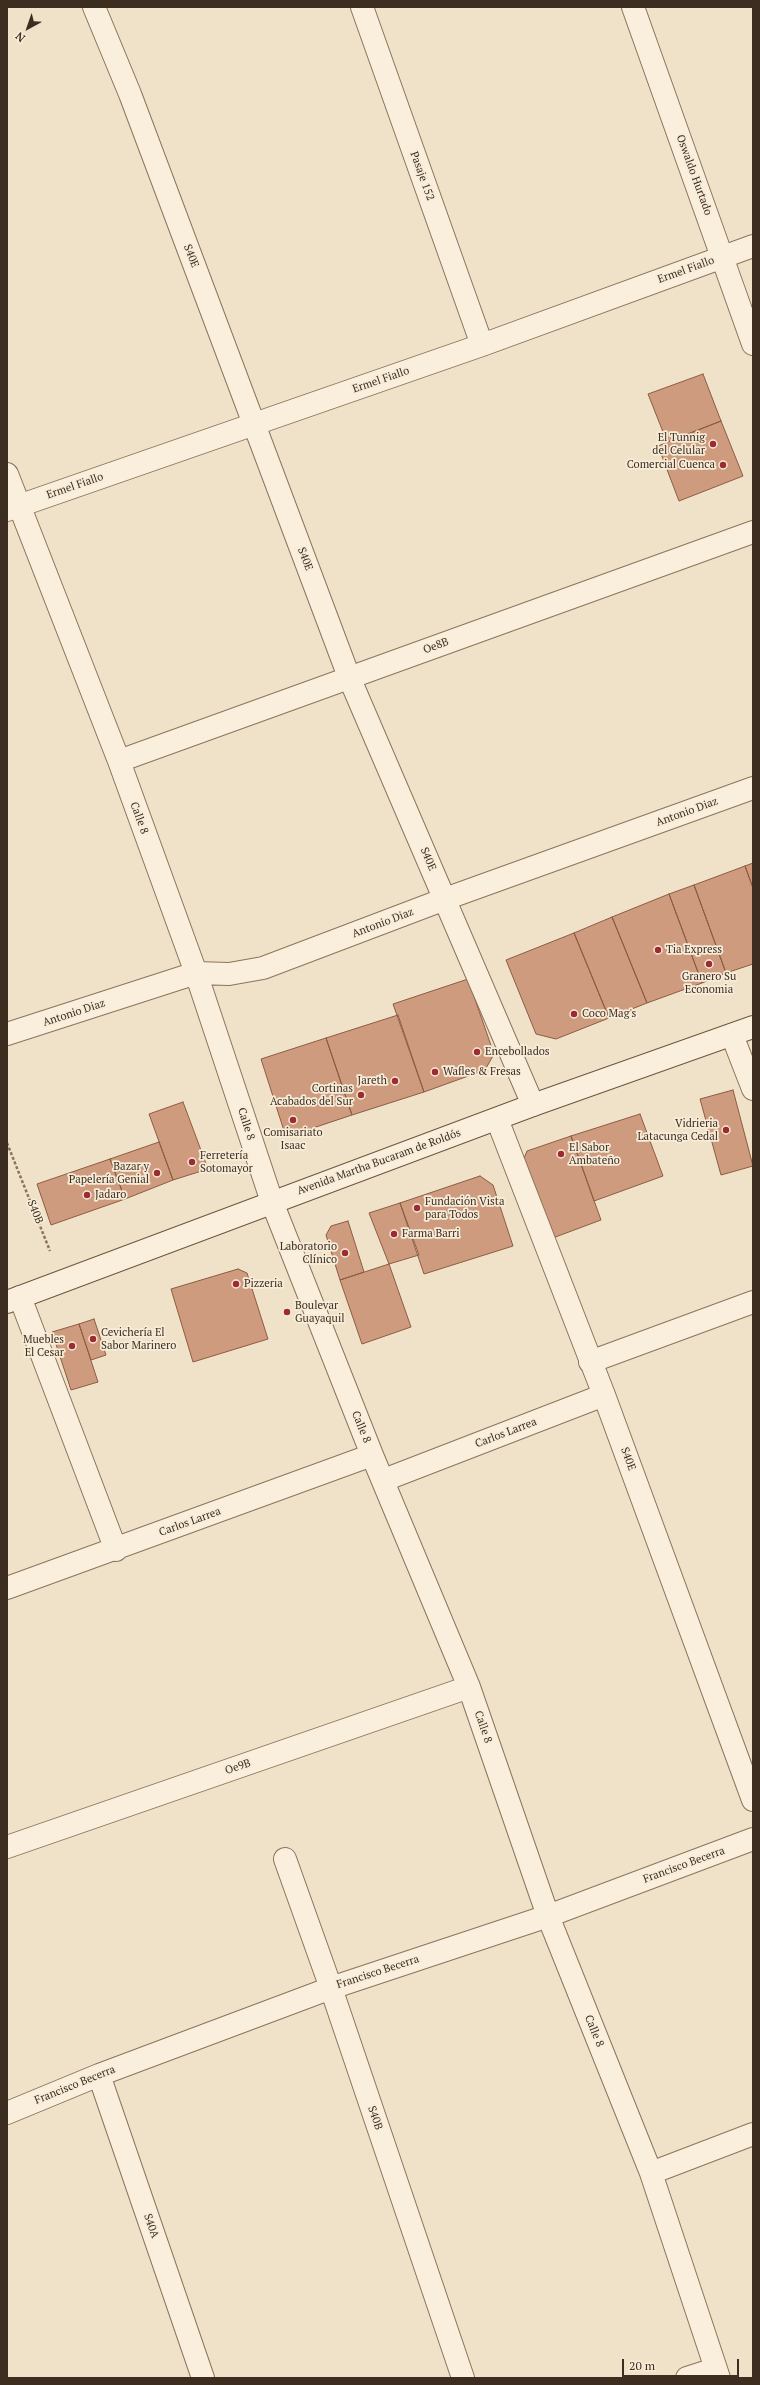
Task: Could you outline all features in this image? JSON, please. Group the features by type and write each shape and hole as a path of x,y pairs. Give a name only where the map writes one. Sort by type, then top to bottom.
{"street":[{"name":"S40E","path":"94,7 130,94 349,677 534,1105"},
{"name":"Pasaje 152","path":"362,7 482,345"},
{"name":"Oswaldo Hurtado","path":"633,7 753,344"},
{"name":"Ermel Fiallo","path":"13,508 482,345 753,246"},
{"name":"Calle 8","path":"7,474 13,508 119,761 196,973 272,1202 372,1455 384,1480 469,1687 548,1916 651,2173 717,2373"},
{"name":"Oe8B","path":"119,761 753,532"},
{"name":"Antonio Diaz","path":"7,1034 196,973 229,974 263,968 445,899 753,788"},
{"name":"Avenida Martha Bucaram de Roldós","path":"14,1300 534,1105 753,1027"},
{"path":"732,1035 753,1090"},
{"name":"S40E","path":"497,1119 604,1395 753,1800"},
{"path":"14,1300 116,1550"},
{"path":"590,1362 753,1302"},
{"name":"Carlos Larrea","path":"384,1480 604,1395"},
{"name":"Carlos Larrea","path":"7,1588 116,1550 372,1455"},
{"name":"Oe9B","path":"7,1848 469,1687"},
{"name":"Francisco Becerra","path":"7,2113 99,2075 331,1988 548,1916 753,1839"},
{"name":"S40B","path":"285,1860 331,1988 463,2378"},
{"name":"S40A","path":"99,2075 203,2378"},
{"path":"651,2173 753,2134"},
{"path":"687,2378 717,2373"}],"path":[{"name":"S40B","path":"7,1144 63,1281"}],"building":[{"path":"703,374 721,421 667,442 648,394"},
{"path":"721,421 743,476 679,501 658,446"},
{"path":"753,863 753,888 745,866"},
{"path":"745,866 753,888 753,964 726,973 694,885"},
{"path":"694,885 726,973 702,983 669,894"},
{"name":"Tia Express","path":"669,894 702,983 647,1003 612,917"},
{"path":"612,917 647,1003 609,1018 574,933"},
{"path":"574,933 609,1018 556,1039 536,1034 506,960"},
{"path":"468,979 494,1054 485,1070 424,1092 393,1004"},
{"path":"398,1015 424,1092 352,1115 326,1038"},
{"path":"326,1038 352,1115 286,1137 261,1059"},
{"name":"Vidrieria Latacunga Cedal","path":"733,1090 753,1166 721,1175 700,1099"},
{"path":"183,1102 208,1169 173,1180 149,1114"},
{"path":"640,1114 663,1176 594,1201 571,1136"},
{"path":"571,1136 601,1220 550,1239 522,1163 527,1151"},
{"path":"159,1142 173,1180 125,1199 110,1159"},
{"path":"110,1159 125,1199 51,1225 37,1184"},
{"path":"480,1176 493,1185 513,1246 424,1274 400,1203"},
{"name":"Farma Barri","path":"400,1203 419,1255 389,1264 369,1213"},
{"name":"Laboratorio Clínico","path":"348,1221 364,1272 340,1280 326,1235 331,1226"},
{"path":"389,1264 411,1327 362,1344 340,1280"},
{"path":"238,1269 247,1273 268,1339 193,1362 171,1289"},
{"name":"Cevichería El Sabor Marinero","path":"94,1319 106,1355 91,1360 79,1324"},
{"name":"Muebles El Cesar","path":"79,1324 98,1382 71,1390 52,1332"}],"place":[{"name":"El Tunnig del Celular","path":"713,444"},
{"name":"Comercial Cuenca","path":"723,465"},
{"name":"Tia Express","path":"658,950"},
{"name":"Granero Su Economia","path":"709,964"},
{"name":"Coco Mag's","path":"574,1014"},
{"name":"Encebollados","path":"477,1052"},
{"name":"Wafles & Fresas","path":"435,1072"},
{"name":"Jareth","path":"395,1081"},
{"name":"Cortinas Acabados del Sur","path":"361,1095"},
{"name":"Comisariato Isaac","path":"293,1120"},
{"name":"Vidrieria Latacunga Cedal","path":"726,1130"},
{"name":"El Sabor Ambateño","path":"561,1154"},
{"name":"Ferretería Sotomayor","path":"192,1162"},
{"name":"Bazar y Papelería Genial","path":"157,1173"},
{"name":"Jadaro","path":"87,1195"},
{"name":"Fundación Vista para Todos","path":"417,1208"},
{"name":"Farma Barri","path":"394,1234"},
{"name":"Laboratorio Clínico","path":"345,1253"},
{"name":"Pizzeria","path":"236,1284"},
{"name":"Boulevar Guayaquil","path":"287,1312"},
{"name":"Cevichería El Sabor Marinero","path":"93,1339"},
{"name":"Muebles El Cesar","path":"72,1346"}]}
